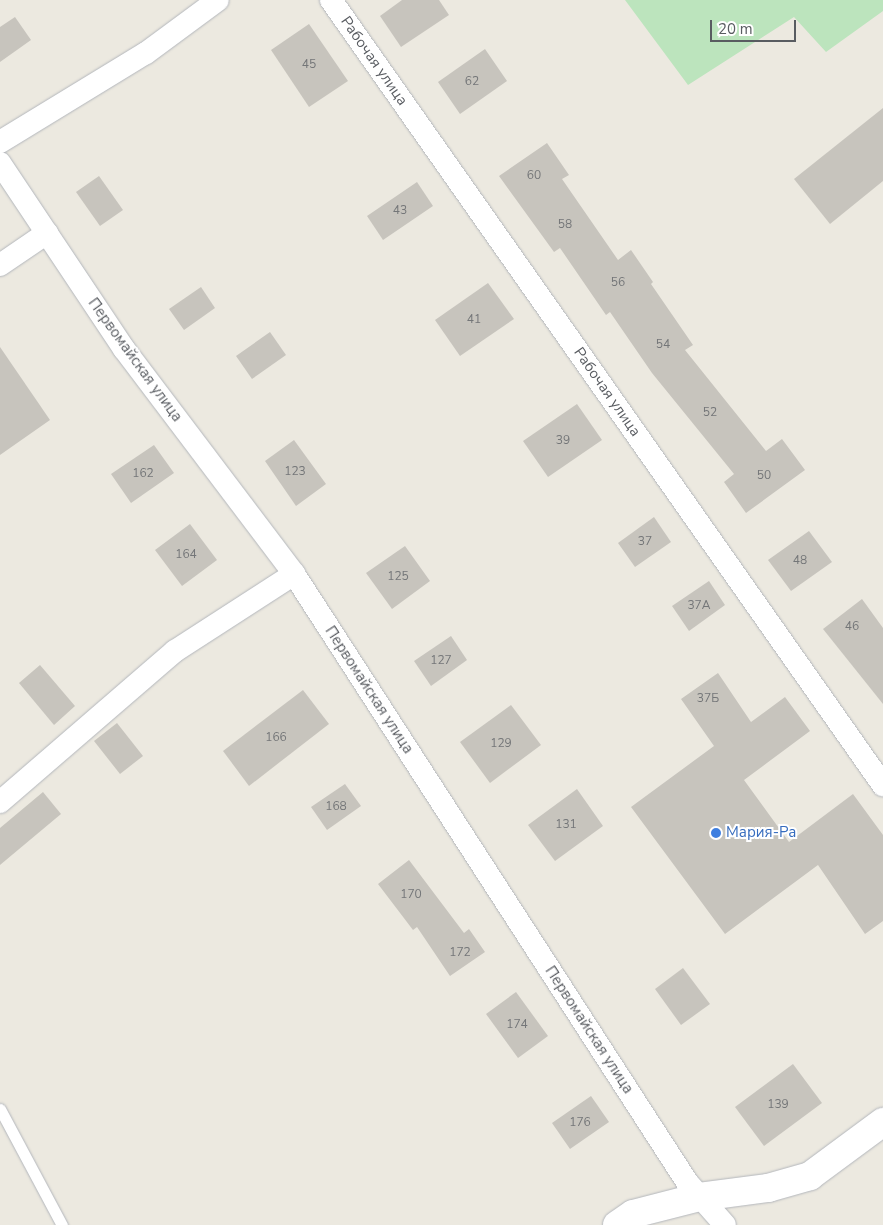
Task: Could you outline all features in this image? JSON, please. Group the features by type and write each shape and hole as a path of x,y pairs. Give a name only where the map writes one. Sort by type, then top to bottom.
{"street":[{"path":"0,142 146,53 218,0"},
{"name":"Рабочая улица","path":"330,0 883,785"},
{"name":"Первомайская улица","path":"0,163 124,349 294,574 698,1197 725,1225"},
{"path":"0,265 47,233"},
{"path":"0,802 175,651 294,574"},
{"path":"617,1225 633,1214 698,1197 768,1188 810,1176 883,1122"}],"lane":[{"path":"0,1109 62,1225"}],"green space":[{"path":"625,0 883,0 883,11 826,52 794,17 688,85"}],"building":[{"path":"402,0 439,0 449,15 401,47 380,16"},
{"path":"15,17 31,40 0,62 0,27"},
{"path":"309,24 348,81 309,107 271,50"},
{"path":"485,49 507,81 460,114 438,82"},
{"path":"883,108 883,181 830,224 794,179"},
{"path":"547,143 569,175 562,179 618,260 631,250 653,282 651,284 693,345 685,350 766,451 782,439 805,470 746,513 724,482 734,474 652,373 610,312 606,315 560,248 554,252 499,176"},
{"path":"99,176 123,210 100,226 76,192"},
{"path":"417,182 433,206 383,240 367,216"},
{"path":"488,283 514,319 460,356 435,320"},
{"path":"201,287 215,308 184,330 169,309"},
{"path":"270,332 286,355 252,379 236,356"},
{"path":"0,347 50,420 0,455"},
{"path":"577,404 602,440 548,477 523,441"},
{"path":"294,440 326,484 296,506 265,461"},
{"path":"154,445 174,473 131,503 111,474"},
{"path":"654,517 671,542 635,567 618,543"},
{"path":"190,524 217,560 182,586 155,550"},
{"path":"809,531 832,562 791,591 768,560"},
{"path":"405,546 430,581 392,609 366,573"},
{"path":"709,581 725,605 689,631 672,606"},
{"path":"862,599 883,628 883,704 823,629"},
{"path":"451,636 467,660 431,686 414,661"},
{"path":"40,665 75,706 54,725 19,683"},
{"name":"Мария-Ра","path":"718,673 751,722 785,697 810,731 744,780 789,842 853,794 883,835 883,921 865,934 818,865 725,934 631,807 714,746 681,699"},
{"path":"303,690 329,724 249,786 223,751"},
{"path":"511,705 541,745 490,783 460,742"},
{"path":"117,723 143,756 120,774 94,741"},
{"path":"345,784 361,806 327,830 311,807"},
{"path":"577,789 603,826 555,861 528,825"},
{"path":"43,792 61,814 0,865 0,828"},
{"path":"409,860 464,933 469,929 485,952 450,976 417,927 413,930 378,884"},
{"path":"683,968 710,1004 681,1025 655,989"},
{"path":"516,992 548,1036 518,1058 486,1014"},
{"path":"793,1064 822,1103 764,1146 735,1107"},
{"path":"591,1096 609,1122 570,1149 552,1123"}],"place":[{"name":"Мария-Ра","path":"716,833"}]}
